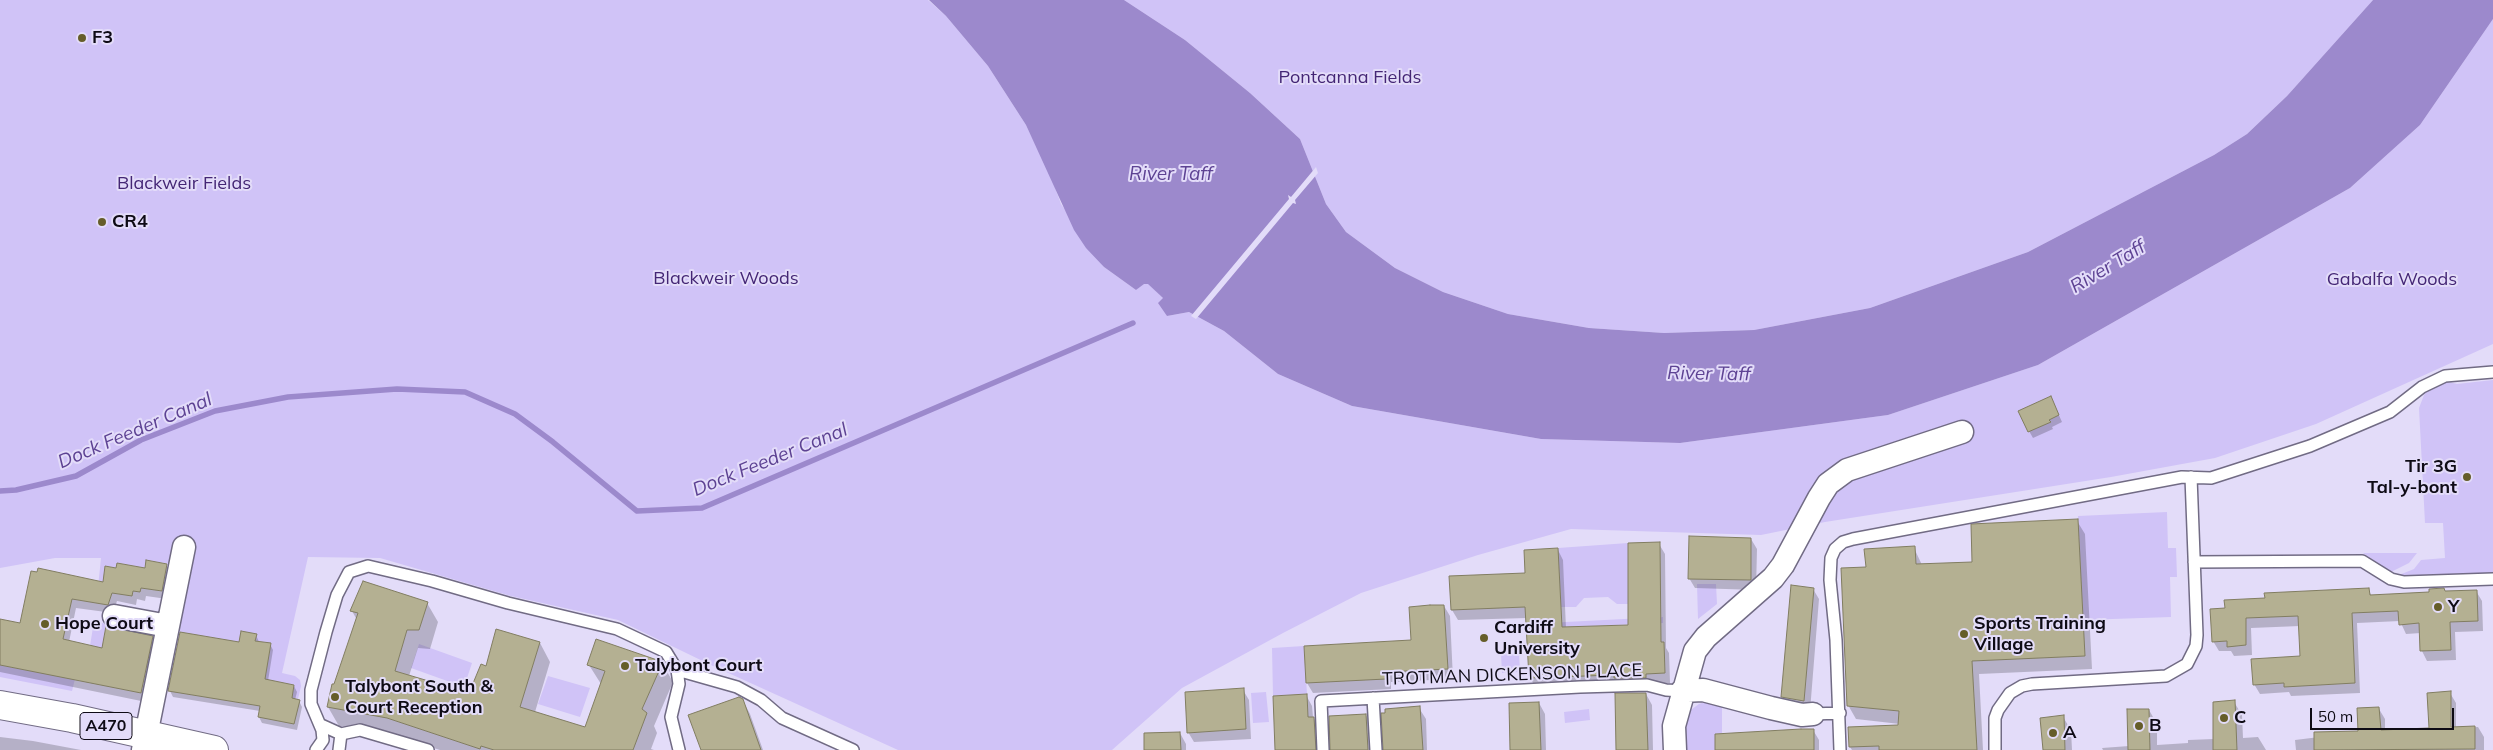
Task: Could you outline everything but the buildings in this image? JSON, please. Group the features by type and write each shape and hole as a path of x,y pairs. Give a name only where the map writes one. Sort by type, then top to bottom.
{"main road":[{"name":"A470","path":"0,705 144,743 214,750"}],"street":[{"path":"1675,750 1674,726 1682,691 1695,651 1706,637 1766,585 1783,565 1828,484 1847,470 1962,432"},
{"path":"144,743 184,547"},
{"path":"114,616 168,626"},
{"path":"1682,691 1703,690 1802,715 1813,714"}],"lane":[{"path":"1840,750 1836,640 1830,580 1831,558 1835,549 1843,542 2191,477 2210,478 2310,446 2390,412 2422,387 2445,376 2493,372"},
{"path":"1995,750 1995,718 1998,710 2010,693 2022,686 2166,676 2187,664 2196,646 2197,635 2191,477"},
{"path":"2194,562 2362,561 2391,579 2404,582 2493,579"},
{"path":"316,750 323,740 321,725 311,704 311,690 326,632 337,595 349,572 368,566 432,581 508,603 617,628 666,652 677,670 679,684 671,717 679,750"},
{"path":"677,670 737,687 761,700 782,718 853,750"},
{"name":"TROTMAN DICKENSON PLACE","path":"1323,750 1321,701 1647,685 1666,690 1682,691"},
{"name":"TROTMAN DICKENSON PLACE","path":"1373,698 1376,750"},
{"path":"1813,714 1840,713"},
{"path":"321,725 341,734 360,730 428,750"},
{"path":"339,750 341,734"}],"green space":[{"name":"Blackweir Woods","path":"0,0 928,0 946,16 988,66 1026,125 1050,174 1061,204 1104,267 1136,290 1144,283 1148,283 1163,298 1167,316 1189,312 1224,331 1278,374 1352,406 1541,439 1680,443 1888,415 2038,365 2350,188 2420,125 2493,19 2493,344 2316,424 2215,458 2111,477 1825,522 1761,535 1571,529 1478,555 1361,593 1283,633 1182,688 1112,750 898,750 713,666 618,620 511,596 380,558 308,557 282,673 295,676 300,680 301,686 298,699 292,698 294,685 275,681 262,694 271,644 255,641 256,634 241,631 239,643 175,631 175,565 147,560 145,568 118,563 116,568 106,566 100,598 97,597 101,558 55,558 0,568"},
{"name":"Pontcanna Fields","path":"1124,0 2373,0 2287,96 2247,134 2214,155 2028,252 1870,308 1754,330 1664,333 1589,328 1508,314 1443,292 1395,268 1346,232 1326,204 1300,139 1250,93 1185,40"},
{"name":"Tir 3G Tal-y-bont","path":"2493,380 2493,574 2408,577 2399,575 2414,569 2421,560 2445,558 2443,523 2425,523 2419,408 2424,395 2428,390 2445,381 2457,384"},
{"path":"2167,512 2168,548 2176,548 2177,577 2170,577 2171,617 2083,620 2078,516"},
{"path":"1628,543 1628,604 1617,604 1608,597 1584,598 1576,607 1561,607 1558,548"},
{"path":"2363,553 2417,553 2409,563 2391,572"},
{"path":"1697,584 1716,584 1717,604 1698,619"},
{"path":"1663,617 1663,623 1526,629 1527,624"},
{"path":"94,621 106,624 104,638 115,640 118,626 144,631 142,646 154,648 150,669 90,646"},
{"path":"419,644 472,663 464,687 411,668"},
{"path":"1304,646 1307,694 1273,696 1272,648"},
{"path":"1501,654 1519,654 1520,672 1502,673"},
{"path":"0,665 75,679 72,691 0,677"},
{"path":"548,676 590,688 580,717 538,704"},
{"path":"1266,692 1269,722 1253,723 1251,693"},
{"path":"1711,700 1722,702 1722,733 1715,734 1715,750 1685,750 1683,733 1688,712 1699,704"},
{"path":"1589,709 1590,720 1565,723 1564,712"}],"water":[{"name":"River Taff","path":"929,0 1124,0 1185,40 1250,93 1300,139 1326,204 1346,232 1395,268 1443,292 1508,314 1589,328 1664,333 1754,330 1870,308 2028,252 2214,155 2247,134 2287,96 2373,0 2493,0 2493,19 2420,125 2350,188 2038,365 1888,415 1680,443 1541,439 1352,406 1278,374 1224,331 1189,312 1167,316 1158,303 1163,298 1148,284 1144,284 1136,290 1104,267 1086,248 1074,230 1026,125 988,66 946,16"}],"pier":[{"path":"1316,167 1318,173 1295,200 1296,204 1293,203 1196,319 1191,316 1289,199 1288,195 1291,197"}],"waterway":[{"name":"Dock Feeder Canal","path":"0,491 16,490 76,476 141,440 215,411 288,397 397,389 465,392 515,414 553,442 637,511 702,508 1133,323"}],"place":[{"name":"F3","path":"82,38"},
{"name":"CR4","path":"102,222"},
{"name":"Tir 3G Tal-y-bont","path":"2467,477"},
{"name":"Y","path":"2438,607"},
{"name":"Hope Court","path":"45,624"},
{"name":"Sports Training Village","path":"1964,634"},
{"name":"Cardiff University","path":"1484,638"},
{"name":"Talybont Court","path":"625,666"},
{"name":"Talybont South & Court Reception","path":"335,697"},
{"name":"C","path":"2224,718"},
{"name":"B","path":"2139,726"},
{"name":"A","path":"2053,733"}],"park label":[{"name":"Blackweir Fields","path":"184,184"},
{"name":"Gabalfa Woods","path":"2392,280"}]}
